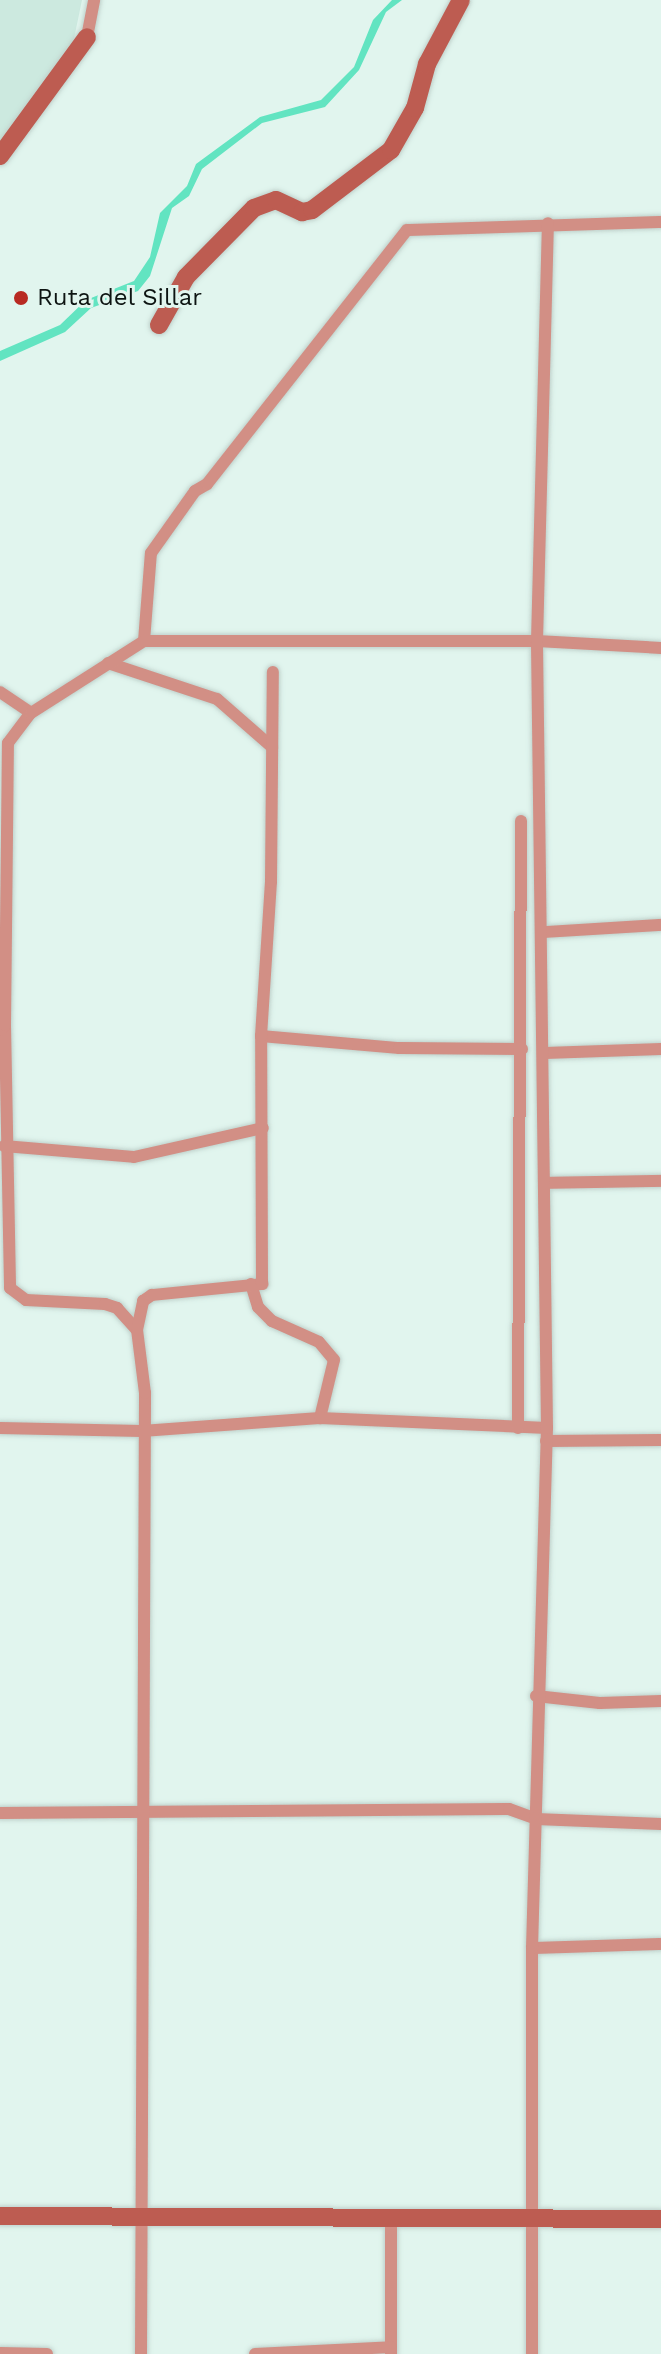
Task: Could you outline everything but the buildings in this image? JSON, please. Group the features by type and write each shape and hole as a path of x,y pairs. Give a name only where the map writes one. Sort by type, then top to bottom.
{"street":[{"path":"0,156 87,37 94,0"},
{"path":"159,325 186,277 254,208 276,200 302,212 312,210 391,150 415,108 427,64 461,0"},
{"path":"144,641 151,553 195,491 207,484 407,230 548,223 661,222"},
{"path":"532,2354 532,1948 536,1696 547,1428 545,932 537,641 548,223"},
{"path":"137,1330 117,1308 26,1300 10,1288 2,1027 8,743 31,713 144,641 537,641 661,648"},
{"path":"108,663 217,699 272,747"},
{"path":"141,2354 142,1431 145,1393 137,1330 143,1301 152,1295 262,1284 261,1036 271,882 273,672"},
{"path":"0,692 31,713"},
{"path":"518,1428 521,821"},
{"path":"545,932 661,925"},
{"path":"261,1036 399,1048 522,1049"},
{"path":"545,1053 661,1049"},
{"path":"4,1146 134,1157 263,1128"},
{"path":"544,1183 661,1181"},
{"path":"251,1284 258,1307 272,1321 319,1342 334,1360 320,1418"},
{"path":"0,1428 142,1431 320,1418 547,1428"},
{"path":"546,1441 661,1440"},
{"path":"536,1696 600,1703 661,1701"},
{"path":"0,1813 509,1809 536,1819 661,1824"},
{"path":"532,1948 661,1944"},
{"path":"0,2216 661,2219"},
{"path":"255,2354 391,2350 391,2217"},
{"path":"0,2353 47,2354"}],"shaded area":[{"path":"0,0 82,0 71,53 0,144"},
{"path":"392,0 402,0 386,12 359,70 325,107 262,123 202,169 189,196 172,208 150,276 138,291 91,308 65,332 0,361 0,351 60,325 86,300 134,281 150,257 160,213 187,186 196,164 260,117 321,100 354,67 373,20"}],"place":[{"name":"Ruta del Sillar","path":"21,298"}]}
